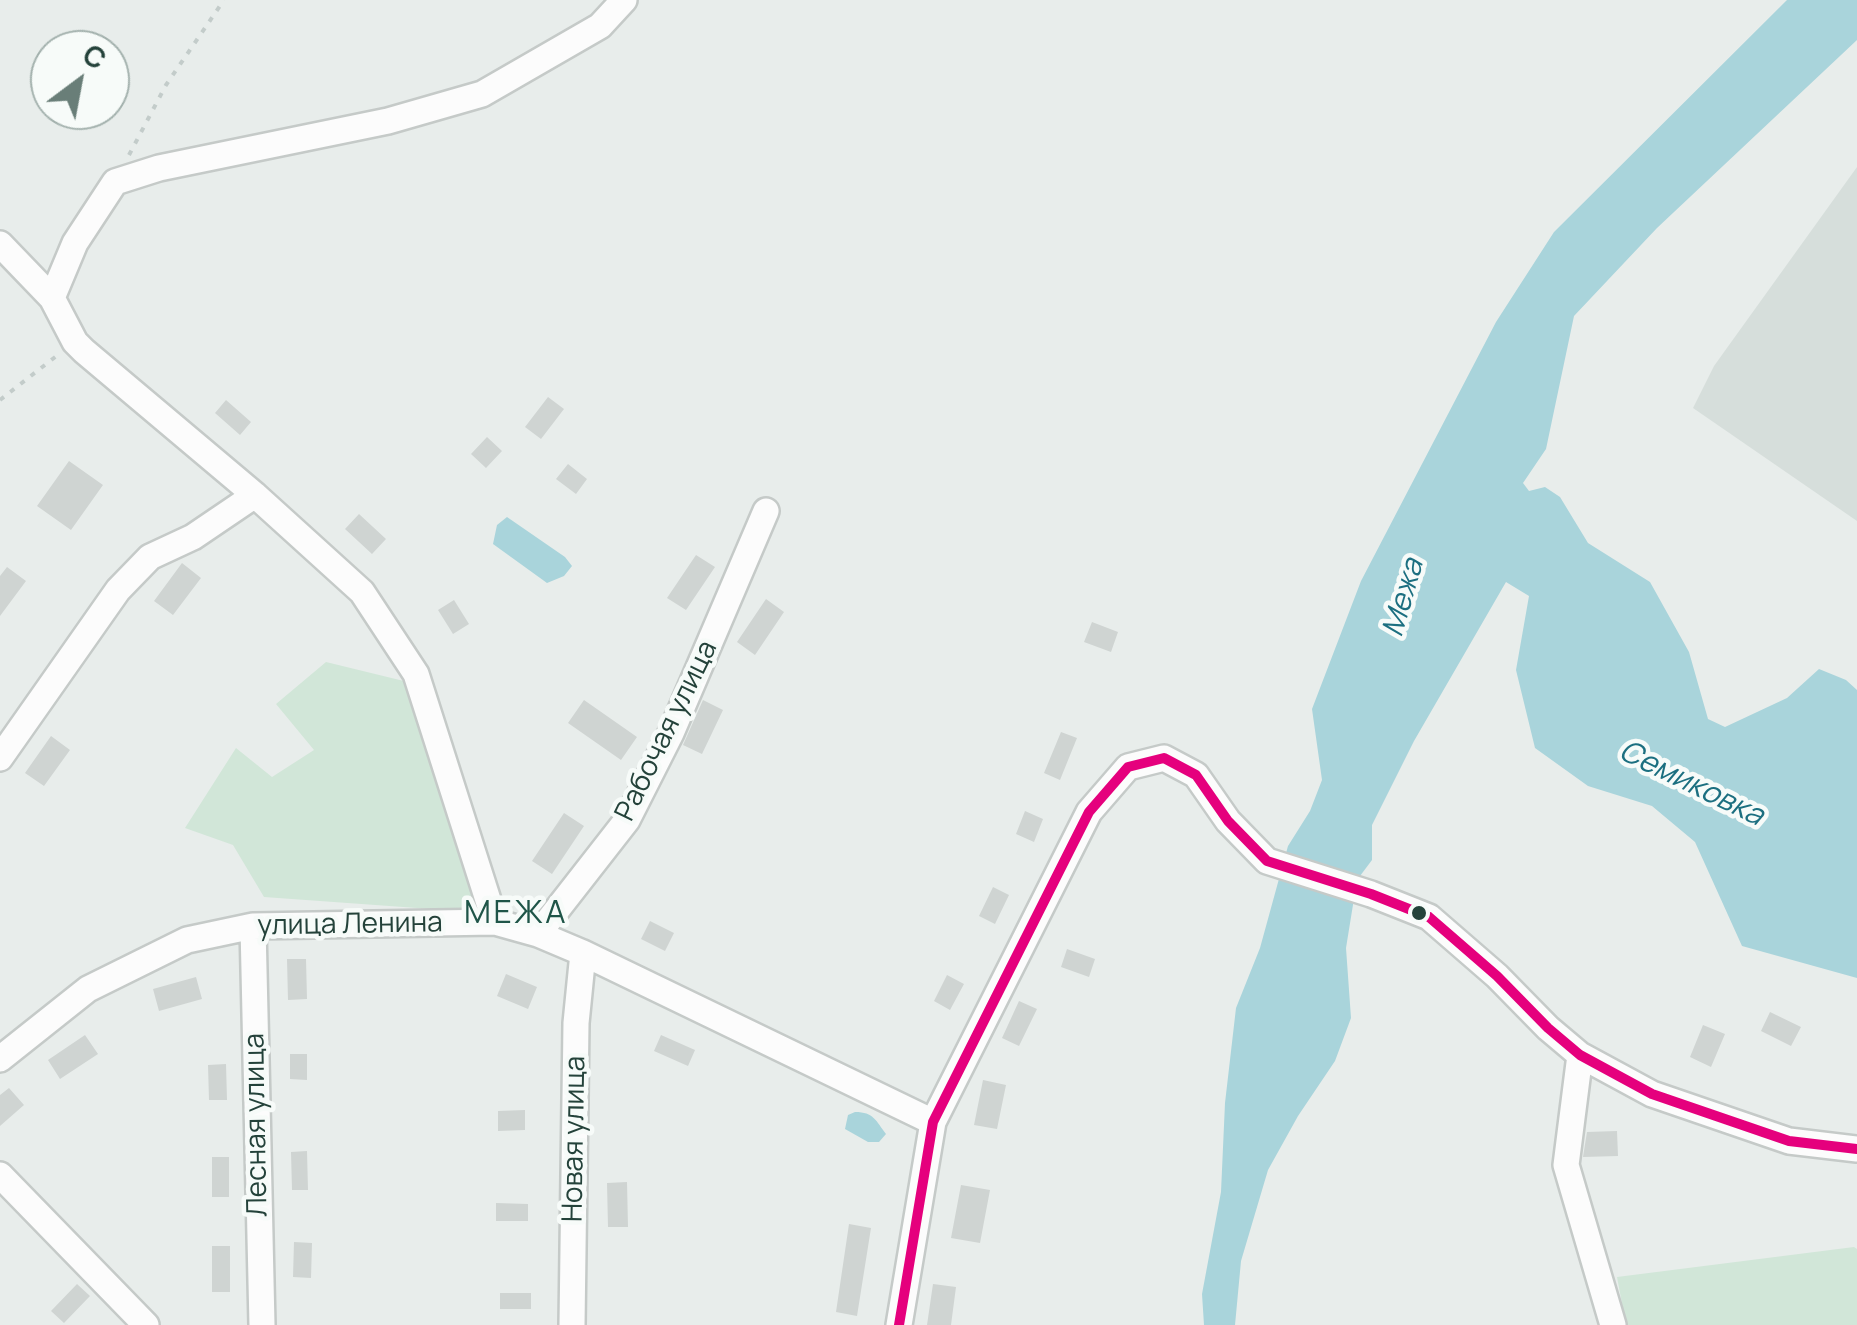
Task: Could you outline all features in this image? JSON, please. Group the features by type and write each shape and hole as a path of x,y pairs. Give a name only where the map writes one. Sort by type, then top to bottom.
{"street":[{"path":"52,298 75,243 114,182 159,168 388,121 482,94 600,26 624,0"},
{"path":"0,244 52,298 75,342 362,592 416,674 495,922"},
{"path":"0,758 118,590 150,558 193,537 255,495"},
{"name":"Рабочая улица","path":"538,934 627,820 671,733 766,511"},
{"path":"898,1325 932,1122 1089,812 1128,767 1164,758 1196,775 1228,821 1267,861 1429,917 1580,1054 1652,1094 1789,1141 1857,1150"},
{"name":"улица Ленина","path":"0,1059 88,989 187,940 252,926 495,922 583,952 932,1122"},
{"name":"Лесная улица","path":"252,926 262,1325"},
{"name":"Новая улица","path":"572,1325 576,1023 583,952"},
{"path":"1580,1054 1566,1165 1613,1325"},
{"path":"0,1175 146,1325"}],"path":[{"path":"114,182 166,85 224,0"},
{"path":"0,400 75,342"}],"shaded area":[{"path":"1857,167 1857,521 1693,408 1714,366"}],"green space":[{"path":"326,662 412,683 477,897 459,911 264,897 233,845 185,828 236,748 272,777 314,750 276,704"},
{"path":"1854,1247 1857,1325 1626,1325 1617,1277"}],"water":[{"path":"1787,0 1857,0 1857,40 1657,228 1574,316 1546,449 1523,483 1529,491 1545,487 1560,497 1588,543 1650,582 1689,652 1708,719 1725,727 1787,698 1819,669 1846,680 1857,690 1857,978 1742,946 1695,842 1652,806 1588,786 1535,748 1516,670 1529,596 1506,582 1414,741 1372,825 1372,860 1357,880 1346,948 1351,1018 1335,1061 1268,1170 1241,1261 1235,1325 1204,1325 1202,1294 1221,1192 1225,1103 1236,1008 1260,948 1288,846 1310,811 1322,780 1312,709 1361,581 1496,322 1554,232"},
{"path":"507,517 565,557 572,566 564,576 547,583 493,544 497,525"},
{"path":"855,1112 877,1121 886,1134 879,1142 868,1142 845,1129 848,1115"}],"building":[{"path":"548,397 564,409 541,439 525,427"},
{"path":"226,400 251,422 240,435 215,413"},
{"path":"487,437 502,451 486,468 471,454"},
{"path":"69,461 103,485 71,530 37,506"},
{"path":"568,464 587,479 576,494 556,479"},
{"path":"359,514 386,539 372,554 345,529"},
{"path":"696,555 715,567 686,610 667,598"},
{"path":"182,563 201,578 173,615 154,601"},
{"path":"7,567 26,581 0,616 0,576"},
{"path":"766,599 784,612 755,655 737,642"},
{"path":"454,600 469,624 453,634 438,610"},
{"path":"1092,622 1118,632 1111,652 1084,642"},
{"path":"584,700 637,737 621,760 568,723"},
{"path":"703,700 723,710 702,754 683,745"},
{"path":"1061,732 1077,738 1060,780 1044,773"},
{"path":"51,736 70,750 44,786 25,773"},
{"path":"1025,811 1043,819 1034,842 1016,834"},
{"path":"564,813 584,826 552,874 532,861"},
{"path":"993,887 1009,895 995,924 979,916"},
{"path":"650,921 674,933 665,951 641,939"},
{"path":"1067,949 1095,959 1089,977 1061,967"},
{"path":"287,959 306,959 307,999 288,1000"},
{"path":"506,974 537,987 528,1009 497,996"},
{"path":"947,975 964,984 950,1010 934,1001"},
{"path":"196,977 202,999 159,1011 153,989"},
{"path":"1019,1001 1037,1009 1019,1046 1002,1038"},
{"path":"1770,1012 1801,1027 1791,1046 1761,1031"},
{"path":"1703,1025 1725,1034 1711,1067 1690,1057"},
{"path":"85,1035 98,1054 60,1079 48,1060"},
{"path":"661,1035 695,1050 688,1066 654,1051"},
{"path":"290,1054 307,1054 307,1080 290,1079"},
{"path":"226,1064 227,1100 209,1100 208,1065"},
{"path":"983,1080 1006,1085 997,1129 974,1125"},
{"path":"9,1088 24,1105 0,1126 0,1095"},
{"path":"525,1110 525,1130 498,1131 498,1111"},
{"path":"1617,1131 1618,1156 1583,1157 1587,1132"},
{"path":"307,1151 308,1190 292,1190 291,1152"},
{"path":"212,1157 229,1157 229,1197 212,1197"},
{"path":"627,1182 628,1227 608,1227 607,1183"},
{"path":"961,1185 990,1190 980,1243 951,1238"},
{"path":"496,1203 528,1204 528,1221 496,1221"},
{"path":"849,1224 871,1228 857,1316 836,1312"},
{"path":"294,1242 312,1243 311,1278 293,1277"},
{"path":"212,1246 230,1246 230,1292 212,1292"},
{"path":"77,1284 90,1296 64,1323 51,1311"},
{"path":"933,1284 956,1287 951,1325 927,1325"},
{"path":"500,1293 531,1293 531,1309 500,1309"}],"transit line":[{"path":"899,1325 933,1122 1089,812 1128,767 1164,758 1196,775 1228,821 1267,861 1429,917 1580,1055 1652,1094 1789,1141 1857,1149"}],"district":[{"name":"МЕЖА","path":"516,914"}],"water label":[{"name":"Межа","path":"1404,598"},
{"name":"Семиковка","path":"1691,784"}]}
